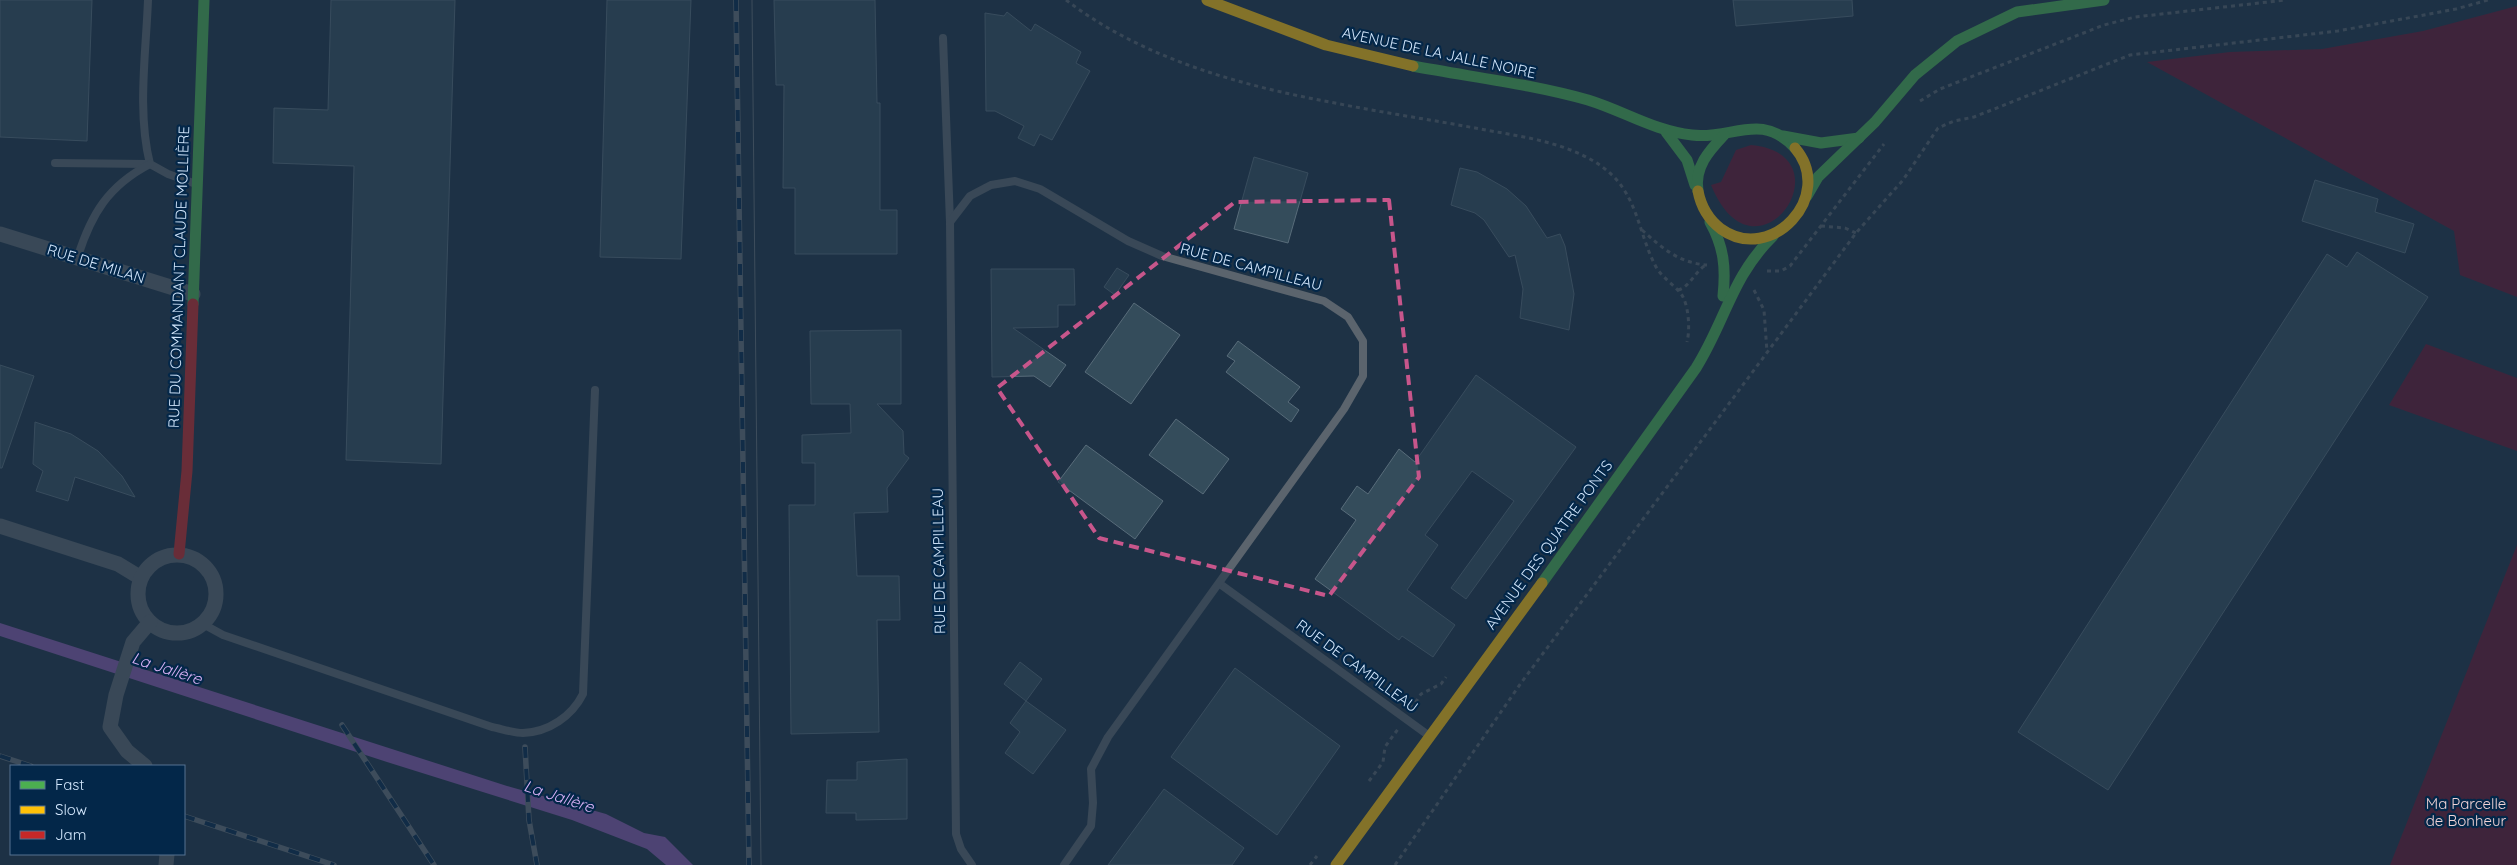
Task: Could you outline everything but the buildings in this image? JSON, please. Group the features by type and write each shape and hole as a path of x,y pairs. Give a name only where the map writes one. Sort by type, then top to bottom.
{"main road":[{"name":"RUE DU COMMANDANT CLAUDE MOLLIÈRE","path":"179,554 187,471 204,0"},
{"name":"AVENUE DE LA JALLE NOIRE","path":"1207,0 1303,38 1366,56 1597,103 1666,132"},
{"path":"1705,214 1718,228 1735,237 1754,240 1773,236 1788,227 1800,213 1818,177 1860,138 1915,75 1957,41 2017,12 2104,0"},
{"path":"1696,187 1697,172 1702,157 1712,144 1724,135 1734,131 1752,128 1768,130 1805,143 1820,145 1860,138"},
{"path":"1666,132 1690,135 1724,135"},
{"path":"1666,132 1687,160 1705,214 1721,241 1727,264 1722,315"},
{"path":"1781,136 1794,147 1804,162 1808,179 1807,196"},
{"name":"AVENUE DES QUATRE PONTS","path":"1336,865 1698,366 1744,267 1758,248 1773,236"}],"street":[{"name":"RUE DE MILAN","path":"0,234 193,294"},
{"path":"0,526 118,564 141,578"},
{"path":"179,554 191,556 210,570 215,581 216,604 203,624 182,633 159,629 142,612 138,601 138,589 141,578 148,568 157,560 167,555 179,554"},
{"path":"144,765 127,751 110,727 116,695 133,642 150,622"}],"lane":[{"path":"148,0 144,142 150,164"},
{"name":"RUE DE CAMPILLEAU","path":"943,38 950,222 956,834 961,849 972,865"},
{"path":"55,163 150,164 168,174 198,184"},
{"path":"77,259 85,234 103,200 131,173 150,164"},
{"name":"RUE DE CAMPILLEAU","path":"950,222 970,196 991,185 1015,181 1040,189 1128,240 1162,256 1324,301 1348,317 1364,341 1363,376 1344,409 1220,584 1108,737 1091,769 1093,803 1091,826 1064,865"},
{"path":"203,624 223,635 492,727 522,733 540,731 562,719 577,707 583,694 595,390"},
{"name":"RUE DE CAMPILLEAU","path":"1220,584 1430,736"}],"path":[{"path":"1066,0 1118,34 1147,49 1230,78 1328,102 1539,140 1580,155 1614,177 1626,193 1635,211 1655,264 1668,283 1683,296 1689,334 1685,350"},
{"path":"1916,105 1940,89 2104,25 2136,17 2286,0"},
{"path":"1395,865 1521,682 1856,233 1903,180 1938,128 1954,121 1974,117 2130,55 2338,31 2456,10 2488,0"},
{"path":"1744,267 1772,271 1787,269 1888,138"},
{"path":"1821,226 1845,228 1856,233"},
{"path":"1678,290 1684,288 1699,269 1714,263 1727,264"},
{"path":"1366,786 1383,762 1385,747 1422,694 1440,684 1446,676"},
{"path":"1310,865 1322,849"}],"highlighted area":[{"path":"1389,200 1419,477 1329,596 1099,538 997,388 1235,202"}],"green space":[{"path":"2517,6 2517,297 2460,275 2454,231 2147,62 2230,52 2322,49 2423,31"},
{"path":"1751,145 1780,154 1793,170 1794,190 1785,209 1770,223 1750,226 1730,215 1711,185 1721,182 1736,150"},
{"path":"2426,344 2517,378 2517,451 2389,405"},
{"name":"Ma Parcelle de Bonheur","path":"2517,545 2517,865 2390,865"}],"shaded area":[{"path":"0,623 507,786 606,814 644,833 665,837 693,865 666,865 647,849 572,820 0,636"}],"tram line":[{"path":"752,0 761,865"}],"railway":[{"path":"736,0 749,865"},
{"path":"342,725 434,865"},
{"path":"525,747 529,820 537,865"},
{"path":"0,756 28,765"},
{"path":"185,816 334,865"}],"traffic: fast":[{"path":"193,304 204,0"},
{"path":"1807,196 1818,177 1875,122 1915,75 1957,41 2017,12 2104,0"},
{"path":"1413,66 1566,94 1601,104 1652,125 1678,133 1707,135 1758,129 1770,131 1782,137 1795,148"},
{"path":"1666,132 1687,160 1695,185"},
{"path":"1698,191 1698,174 1704,160 1724,135"},
{"path":"1783,136 1821,143 1859,138"},
{"path":"1710,222 1715,231 1723,258 1723,296"},
{"path":"1542,583 1696,368 1738,283 1759,251 1773,236"}],"traffic: slow":[{"path":"1207,0 1326,45 1413,66"},
{"path":"1698,191 1706,212 1721,229 1740,238 1759,238 1777,232 1792,220 1803,204 1808,186 1806,167 1795,148"},
{"path":"1336,865 1542,583"}],"traffic: jam":[{"path":"179,554 187,471 193,304"}],"water label":[{"name":"La Jallère","path":"167,668"},
{"name":"La Jallère","path":"559,796"}]}
